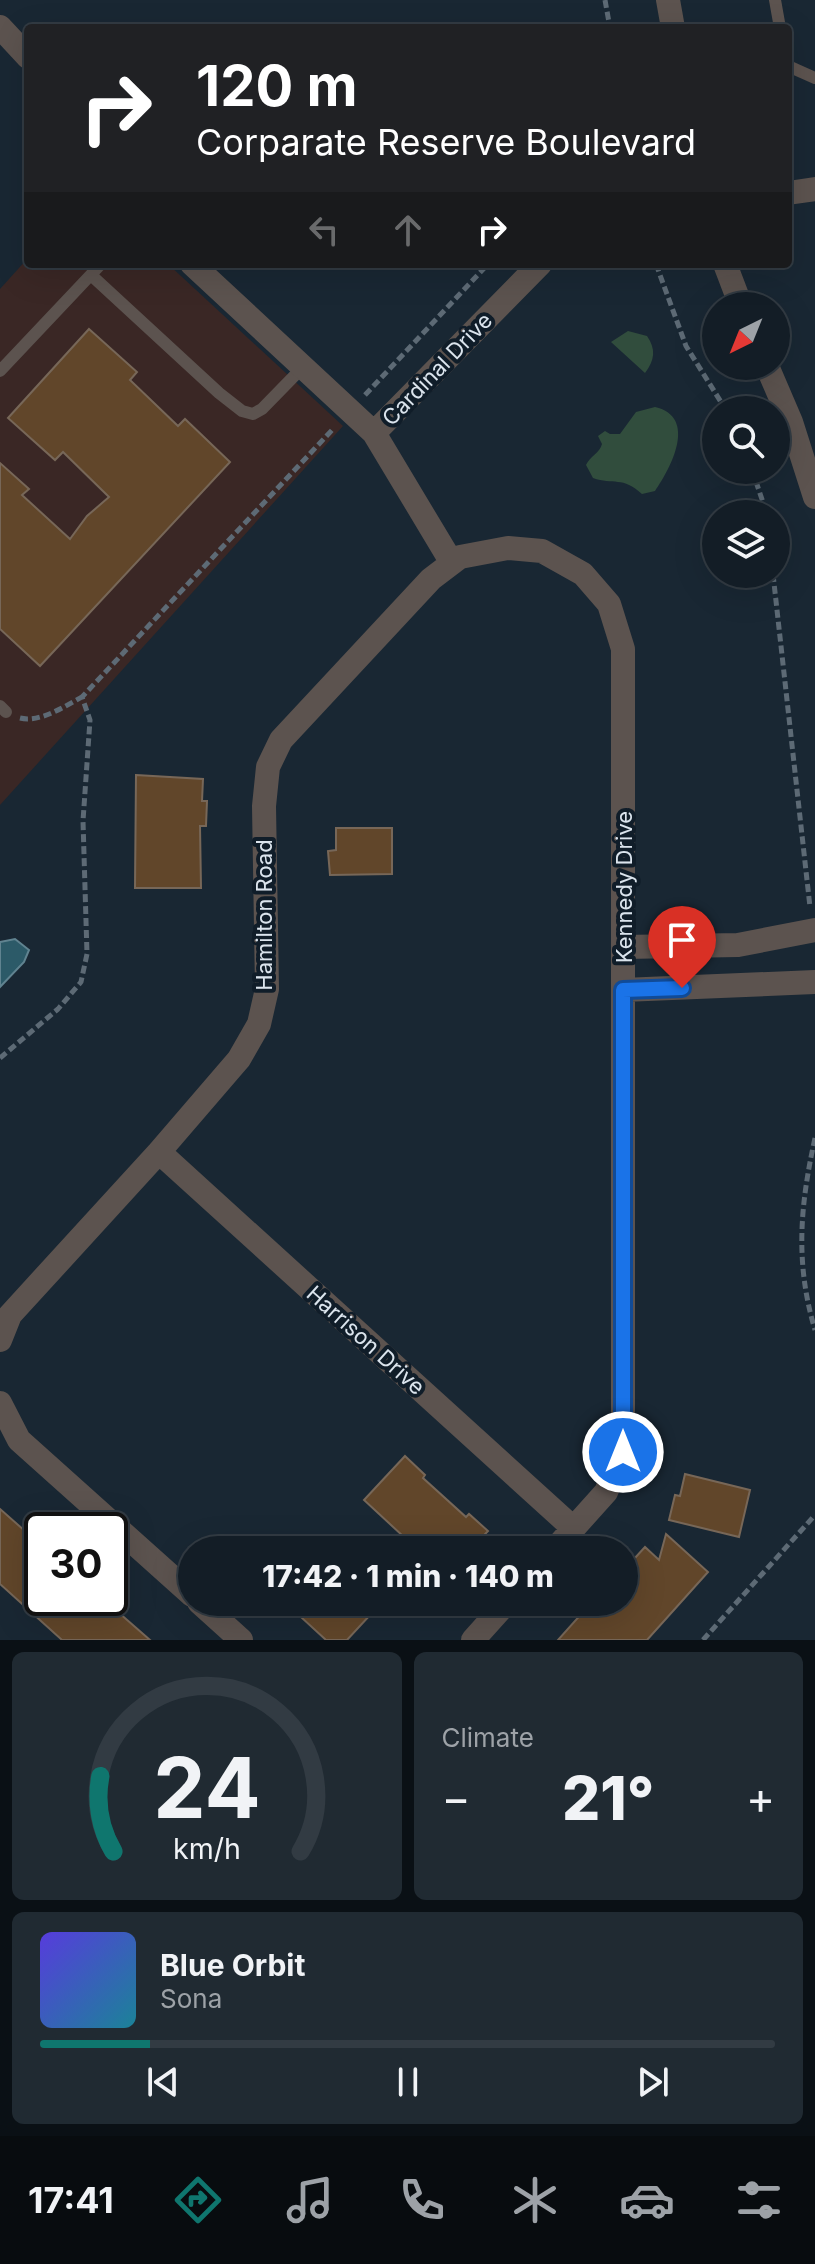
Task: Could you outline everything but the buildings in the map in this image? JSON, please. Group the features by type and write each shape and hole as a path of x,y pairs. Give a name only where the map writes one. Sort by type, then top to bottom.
{"street":[{"path":"668,0 672,24"},
{"path":"0,27 24,53"},
{"path":"792,192 815,189"},
{"name":"Cardinal Drive","path":"196,268 374,433 536,268"},
{"path":"727,268 736,292"},
{"path":"773,380 791,422 815,497"},
{"path":"374,433 452,563"},
{"name":"Kennedy Drive","path":"452,563 460,557 508,548 542,551 583,574 609,604 623,649 623,1452 606,1492 573,1528"},
{"name":"Hamilton Road","path":"0,1340 10,1315 239,1059 259,1024 267,989 264,806 268,767 281,740 431,579 452,563"},
{"path":"624,947 738,945 813,930"},
{"path":"623,990 815,982"},
{"name":"Harrison Drive","path":"159,1152 573,1528"},
{"path":"0,1403 19,1440 178,1582"},
{"path":"566,1536 573,1528"},
{"path":"214,1616 241,1640"},
{"path":"473,1640 494,1616"}],"lane":[{"path":"775,0 779,24"},
{"path":"792,68 815,78"},
{"path":"0,371 97,268"},
{"path":"91,275 242,411 253,414 262,409 303,367"}],"path":[{"path":"605,0 609,24"},
{"path":"358,402 484,268"},
{"path":"657,268 686,346 717,396"},
{"path":"3,709 25,720 54,712 82,697 332,430"},
{"path":"775,588 813,930"},
{"path":"0,1058 58,1009 81,982 87,954 83,821 90,720 82,697"},
{"path":"815,1138 805,1186 800,1248 805,1296 815,1330"},
{"path":"703,1640 815,1515"}],"shaded area":[{"path":"24,262 24,268 172,268 343,426 0,805 0,289"}],"green space":[{"path":"628,331 647,336 652,345 651,364 645,373 611,342"},
{"path":"655,407 668,413 675,421 678,432 668,470 655,491 642,494 623,483 593,478 586,465 601,447 598,436 605,431 620,434 636,412"}],"water":[{"path":"15,939 29,950 24,962 0,987 0,942"}],"route":[{"path":"623,1452 623,990 682,988"}]}
